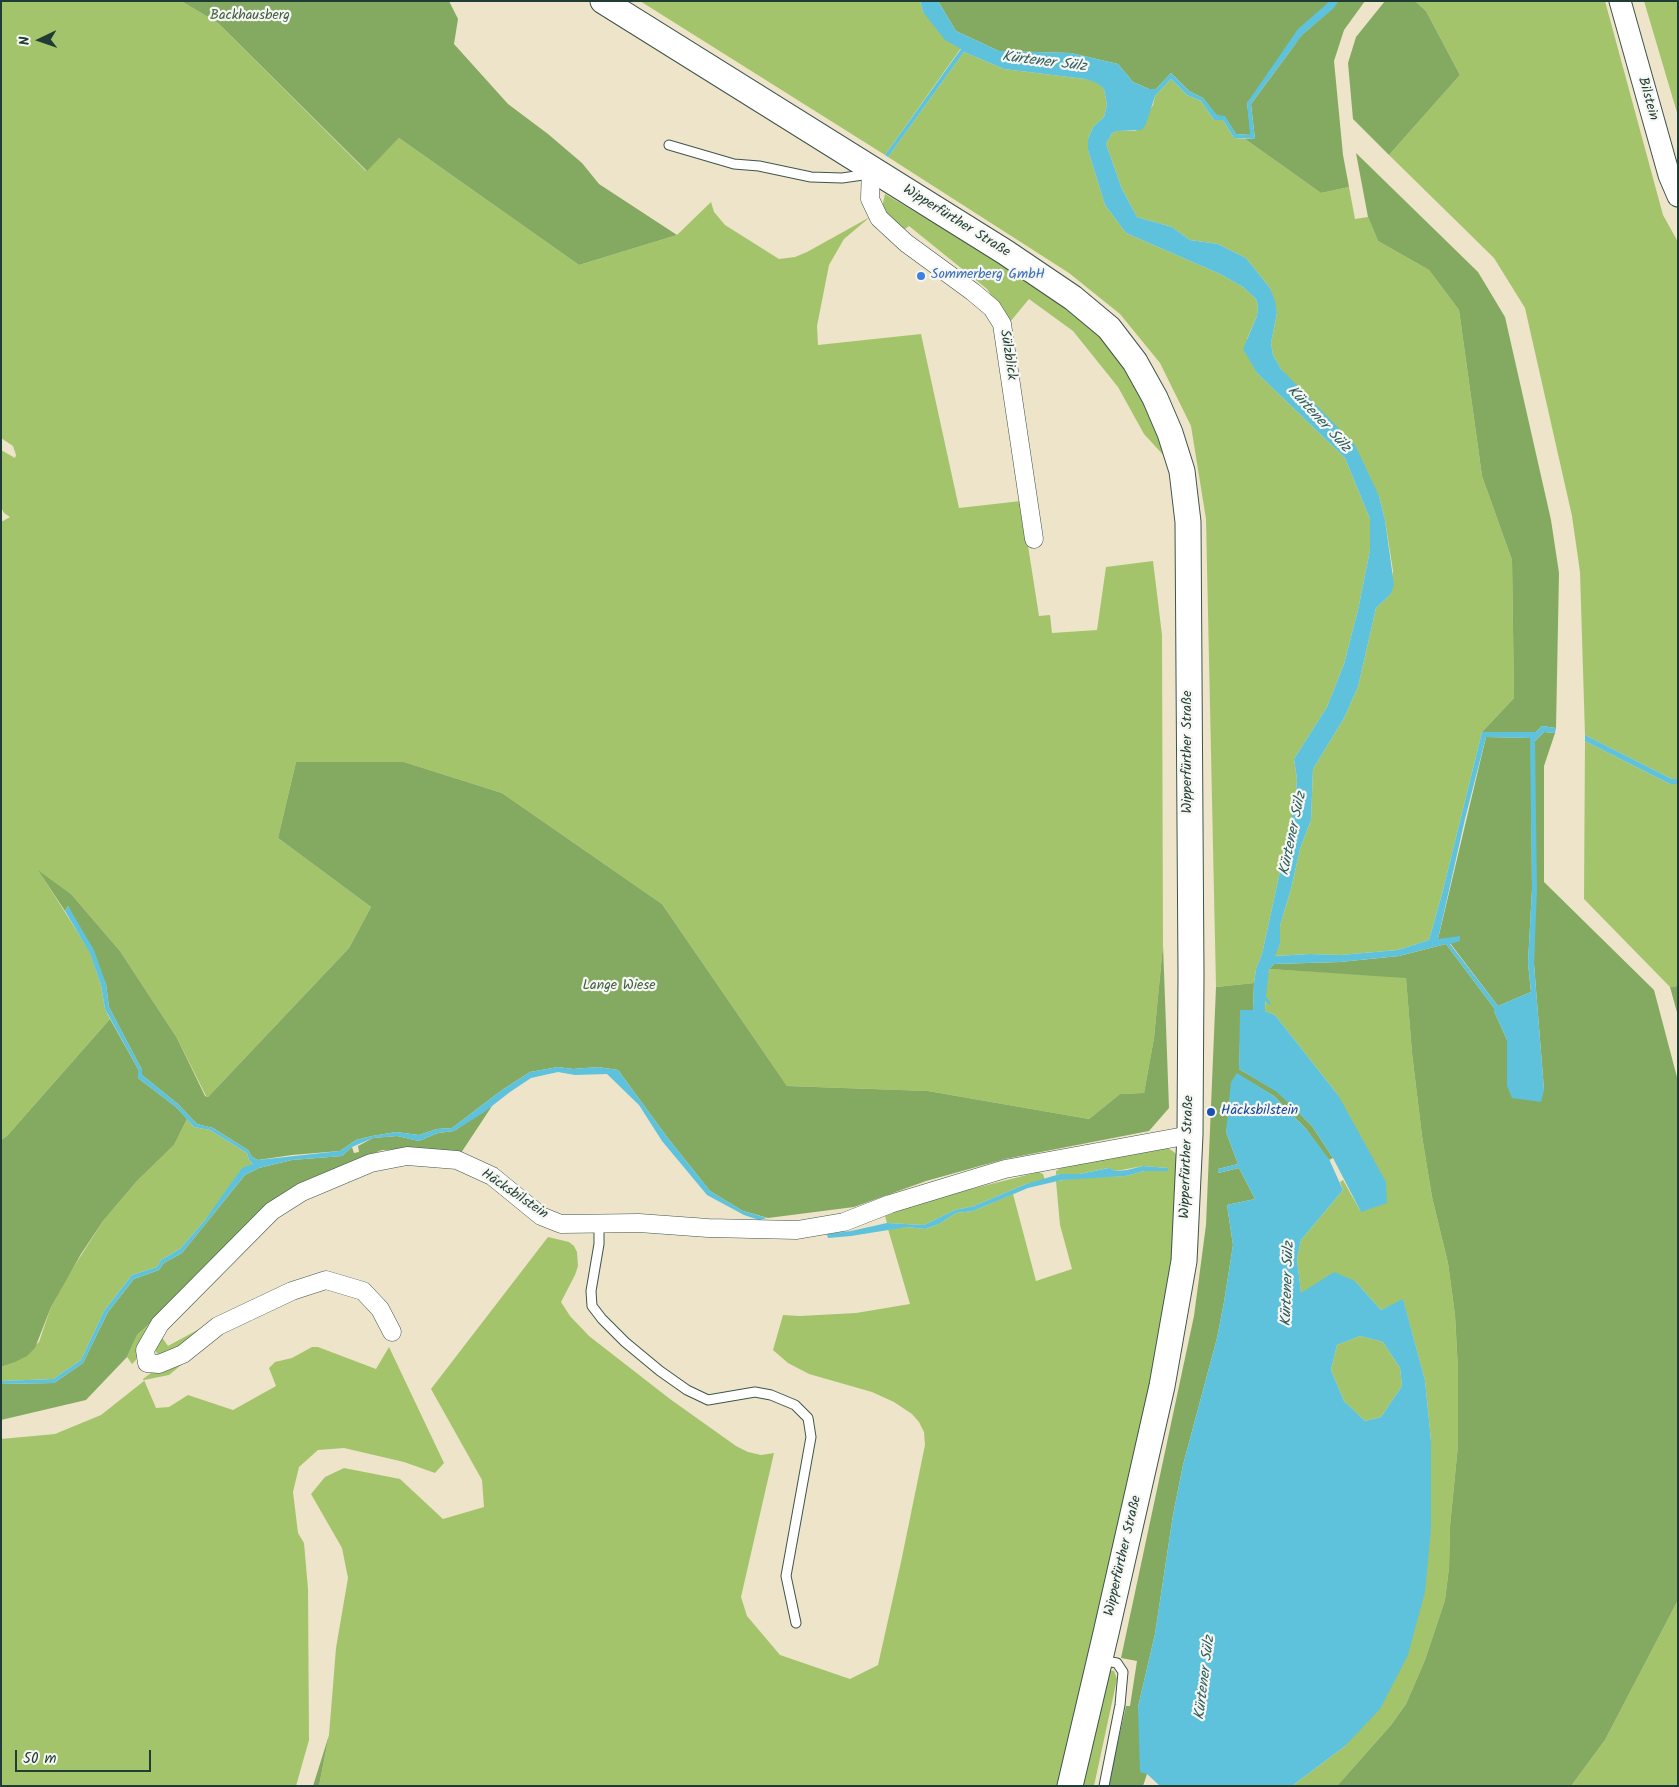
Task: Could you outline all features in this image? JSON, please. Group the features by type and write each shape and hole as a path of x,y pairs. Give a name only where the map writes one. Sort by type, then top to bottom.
{"main road":[{"name":"Wipperfürther Straße","path":"602,1 870,172 1013,258 1073,298 1109,328 1135,362 1155,398 1170,433 1182,471 1188,522 1190,1135 1182,1271 1162,1386 1070,1786"}],"street":[{"name":"Bilstein","path":"1620,1 1669,175 1678,196"},
{"name":"Sülzblick","path":"870,172 870,199 880,218 906,243 974,292 992,308 1002,324 1034,539"},
{"name":"Häcksbilstein","path":"392,1332 380,1309 363,1291 326,1280 292,1291 218,1326 183,1354 175,1358 159,1364 147,1363 145,1350 160,1324 272,1211 302,1192 371,1163 407,1156 457,1160 492,1176 541,1216 561,1224 639,1224 797,1230 844,1222 890,1204 1005,1169 1190,1135"}],"lane":[{"path":"669,145 734,164 759,166 812,177 842,178 870,172"},
{"path":"599,1224 599,1244 591,1291 592,1306 625,1342 660,1371 687,1390 708,1400 755,1392 771,1395 796,1406 808,1418 811,1437 786,1576 796,1623"},
{"path":"1100,1660 1117,1663 1123,1672 1120,1704 1104,1786"}],"green space":[{"path":"1,1 181,1 218,23 366,171 399,138 579,265 677,235 711,202 714,212 725,225 779,259 795,257 807,252 870,217 844,239 829,265 817,326 818,345 921,334 959,508 1021,501 1039,616 1050,615 1052,633 1097,630 1106,567 1153,561 1162,635 1163,945 1154,1038 1144,1093 1120,1094 1089,1119 928,1091 787,1086 662,904 502,793 404,762 296,762 278,838 371,907 349,948 208,1097 177,1038 120,951 71,894 39,871 90,952 101,985 105,1009 110,1019 7,1136 1,1140 1,522 10,517 4,513 1,507 1,450 15,458 16,455 13,446 1,438"},
{"name":"Backhausberg","path":"181,1 449,1 458,19 454,44 508,104 582,163 599,184 677,235 579,265 399,138 367,171 218,23"},
{"path":"640,1 920,1 923,12 961,48 885,155"},
{"path":"938,1 1330,1 1247,103 1251,135 1236,134 1225,117 1217,116 1203,98 1189,91 1171,73 1156,89 1149,89 1133,82 1118,64 1071,53 999,51 956,31"},
{"path":"1338,1 1365,1 1344,30 1334,61 1343,155 1349,187 1321,193 1245,139 1255,139 1251,104 1302,35 1333,8"},
{"path":"1385,1 1415,1 1426,11 1460,75 1389,155 1353,119 1348,63 1356,37"},
{"path":"1415,1 1605,1 1663,215 1678,242 1678,779 1672,779 1585,735 1580,572 1572,516 1525,308 1494,258 1389,155 1460,75 1426,11"},
{"path":"1644,1 1678,1 1678,116"},
{"path":"964,52 1004,69 1085,79 1097,82 1104,89 1107,105 1104,117 1093,127 1088,139 1088,150 1105,205 1126,233 1220,274 1243,287 1256,299 1258,306 1257,316 1247,339 1257,373 1345,458 1370,519 1370,550 1358,610 1344,664 1327,707 1294,759 1297,779 1295,803 1254,983 1216,987 1206,519 1191,426 1160,363 1120,314 1069,273 888,157"},
{"path":"1171,79 1187,95 1201,101 1214,120 1223,120 1234,138 1245,139 1321,193 1349,187 1355,219 1368,217 1378,241 1429,270 1459,310 1482,476 1512,560 1514,698 1482,732 1429,940 1398,950 1340,955 1274,956 1280,944 1280,926 1300,849 1311,820 1313,769 1343,720 1358,687 1376,608 1390,595 1393,571 1379,496 1281,369 1273,355 1271,343 1277,313 1270,288 1246,258 1218,244 1190,240 1172,227 1137,217 1122,189 1106,144 1112,133 1136,131 1153,105 1155,96"},
{"path":"1356,153 1478,272 1505,317 1551,520 1559,573 1556,728 1542,726 1536,732 1482,732 1514,698 1512,560 1482,476 1459,310 1429,270 1378,241 1368,217"},
{"path":"885,194 1048,291 1093,329 1130,374 1157,425 1165,457 1144,434 1118,387 1073,331 1029,299 1010,322 987,289 909,226 901,232 882,208"},
{"path":"1544,732 1555,733 1544,766 1544,882 1654,990 1678,1081 1678,1600 1605,1740 1571,1786 1337,1786 1391,1725 1406,1704 1425,1660 1445,1600 1458,1445 1458,1370 1455,1315 1448,1263 1432,1197 1422,1136 1412,1053 1406,978 1269,969 1274,964 1340,962 1399,956 1446,944 1494,1008 1507,1040 1507,1086 1544,1090 1534,964 1535,741"},
{"path":"1486,737 1531,738 1532,889 1528,963 1531,992 1498,1006 1450,943 1438,939"},
{"path":"1585,741 1670,784 1678,784 1678,986 1670,987 1584,899"},
{"name":"Lange Wiese","path":"296,762 404,762 502,793 662,904 787,1086 928,1091 1089,1119 1120,1094 1144,1093 1154,1038 1163,945 1169,1108 1149,1131 1005,1159 926,1181 854,1207 768,1218 743,1211 710,1191 667,1137 618,1070 598,1067 573,1069 558,1067 530,1072 502,1090 452,1128 437,1129 419,1135 396,1132 356,1140 340,1151 258,1160 252,1157 248,1150 213,1128 197,1124 178,1104 142,1075 142,1070 109,1007 106,984 68,906 65,911 38,870 71,894 120,951 177,1038 205,1096 208,1097 349,948 371,907 278,838"},
{"path":"1269,969 1406,977 1412,1053 1422,1136 1432,1197 1448,1263 1455,1315 1458,1370 1458,1445 1445,1600 1425,1660 1406,1704 1391,1725 1337,1786 1292,1786 1345,1746 1431,1529 1431,1441 1425,1380 1403,1300 1381,1310 1355,1281 1301,1294 1297,1259 1301,1240 1343,1190 1340,1182 1343,1180 1361,1212 1338,1095 1275,1015 1265,1011 1266,983"},
{"path":"1254,983 1253,1010 1241,1010 1239,1069 1278,1092 1312,1126 1333,1158 1329,1160 1306,1129 1274,1096 1237,1074 1226,1132 1238,1164 1218,1169 1218,1173 1239,1168 1255,1199 1227,1205 1233,1245 1224,1302 1217,1338 1183,1465 1173,1515 1155,1634 1138,1707 1147,1774 1143,1786 1108,1786 1126,1706 1130,1706 1137,1661 1121,1658 1194,1316 1206,1225 1216,987"},
{"path":"1678,986 1678,1016 1670,987"},
{"path":"110,1019 138,1069 138,1078 176,1107 187,1119 174,1145 137,1181 103,1221 81,1254 51,1307 35,1348 27,1356 1,1367 1,1140 7,1136"},
{"path":"492,1106 461,1153 430,1149 382,1150 304,1182 137,1335 127,1357 86,1400 1,1420 1,1384 54,1383 83,1363 108,1312 134,1279 159,1270 164,1263 182,1253 245,1175 259,1168 292,1160 342,1156 352,1147 354,1153 359,1152 358,1146 373,1138 397,1136 419,1141 438,1133 454,1131"},
{"path":"187,1119 194,1127 210,1130 247,1153 249,1160 253,1164 180,1249 161,1260 157,1267 132,1275 104,1311 81,1360 53,1379 1,1381 1,1367 13,1363 39,1342 51,1307 66,1279 103,1221 137,1181 174,1145"},
{"path":"1168,1148 1179,1158 1176,1237 1157,1364 1058,1786 319,1786 329,1735 336,1648 348,1578 342,1548 311,1494 325,1477 344,1468 400,1479 443,1519 484,1507 482,1480 431,1389 548,1237 569,1242 577,1252 578,1266 561,1302 570,1316 589,1336 670,1399 736,1446 748,1452 761,1455 774,1453 741,1597 747,1616 780,1655 850,1679 878,1665 925,1445 924,1432 912,1414 894,1402 872,1392 809,1374 788,1363 773,1350 783,1315 856,1313 910,1304 888,1229 907,1227 925,1229 939,1224 956,1213 973,1211 1013,1194 1036,1281 1072,1269 1060,1225 1056,1181 1126,1176 1144,1171 1168,1171 1168,1168 1143,1166 1116,1171 1108,1168 1079,1174 1056,1175 1056,1171 1061,1168 1152,1149"},
{"path":"1039,1172 1043,1174 1045,1180 1026,1184 974,1206 955,1210 924,1225 887,1223 885,1216 931,1199"},
{"path":"187,1289 138,1349 136,1360 132,1364 127,1357 137,1335"},
{"path":"212,1322 172,1352 166,1355 156,1352 155,1347 161,1336 168,1346"},
{"path":"1360,1336 1383,1342 1400,1368 1402,1386 1381,1417 1365,1421 1344,1401 1331,1370 1337,1345"},
{"path":"312,1347 318,1347 376,1369 389,1347 444,1463 435,1473 404,1462 344,1448 318,1450 299,1467 293,1492 298,1533 304,1543 308,1589 309,1740 296,1786 1,1786 1,1439 55,1434 101,1415 144,1381 143,1379 151,1373 192,1356 169,1375 144,1380 156,1408 169,1407 188,1395 233,1410 276,1386 269,1368 275,1362 292,1358"},
{"path":"1678,1600 1678,1786 1571,1786 1605,1740"},
{"path":"1108,1670 1114,1671 1117,1679 1094,1786 1078,1786"},
{"path":"329,1735 319,1786 313,1786"}],"water":[{"name":"Kürtener Sülz","path":"920,1 938,1 956,31 999,51 1071,53 1118,64 1133,82 1149,89 1156,89 1171,73 1189,91 1203,98 1217,115 1225,116 1236,134 1250,135 1247,103 1298,29 1330,1 1338,1 1334,8 1302,35 1251,104 1255,139 1234,138 1223,120 1214,120 1201,101 1187,95 1171,79 1155,96 1146,124 1142,130 1112,133 1106,144 1122,189 1137,217 1172,227 1190,240 1218,244 1246,258 1270,288 1277,313 1271,343 1273,355 1281,369 1355,445 1379,496 1385,520 1394,585 1390,595 1376,608 1358,687 1343,720 1313,769 1311,820 1300,849 1280,926 1280,944 1275,956 1340,955 1398,950 1429,940 1482,732 1536,732 1542,726 1556,728 1555,733 1544,732 1535,741 1537,890 1534,964 1544,1090 1541,1102 1512,1098 1507,1086 1507,1040 1494,1008 1446,944 1399,956 1340,962 1274,964 1269,969 1266,997 1271,1003 1270,1005 1265,1001 1265,1011 1275,1015 1338,1095 1386,1182 1387,1203 1361,1212 1333,1158 1312,1126 1277,1092 1239,1069 1240,1010 1253,1010 1256,969 1262,954 1295,803 1297,779 1294,759 1327,707 1344,664 1358,610 1370,550 1370,519 1345,458 1257,373 1243,349 1257,316 1258,306 1256,299 1243,287 1220,274 1126,233 1105,205 1088,150 1088,139 1093,127 1104,117 1107,105 1104,89 1097,83 1085,79 1004,69 964,52 888,157 885,155 961,49 945,40 923,12","holes":["1486,737 1530,738 1532,889 1528,963 1531,992 1498,1006 1450,944 1460,941 1460,936 1438,939"]},
{"path":"1585,735 1672,779 1678,779 1678,784 1670,784 1585,741"},
{"path":"68,906 94,950 106,984 109,1007 142,1070 142,1075 178,1104 197,1124 213,1128 248,1150 252,1157 258,1160 340,1151 356,1140 396,1132 419,1135 437,1129 452,1128 502,1090 530,1072 558,1067 573,1069 598,1067 618,1070 667,1137 710,1191 743,1211 767,1218 759,1220 744,1215 707,1195 662,1141 639,1105 607,1074 575,1075 558,1072 531,1078 483,1113 454,1131 438,1133 419,1141 397,1136 373,1138 352,1147 342,1156 292,1160 259,1168 245,1175 182,1253 164,1263 159,1270 134,1279 108,1312 83,1363 54,1383 1,1384 1,1381 53,1379 81,1360 104,1311 132,1275 157,1267 161,1260 180,1249 205,1220 242,1168 253,1164 249,1160 247,1153 210,1130 194,1127 176,1107 138,1078 138,1069 105,1009 101,985 90,953 65,911"},
{"name":"Kürtener Sülz","path":"1237,1073 1274,1096 1306,1129 1329,1159 1343,1190 1301,1240 1297,1259 1301,1293 1334,1272 1355,1281 1381,1310 1403,1299 1425,1380 1431,1441 1431,1529 1425,1592 1408,1655 1380,1709 1345,1746 1292,1786 1160,1786 1147,1774 1140,1772 1138,1707 1155,1634 1173,1515 1183,1465 1217,1338 1224,1302 1233,1245 1227,1205 1255,1199 1239,1168 1218,1173 1218,1169 1238,1164 1226,1132 1231,1082","holes":["1360,1336 1383,1342 1400,1368 1402,1386 1381,1417 1365,1421 1344,1401 1331,1370 1337,1345"]},
{"path":"1143,1166 1168,1168 1168,1171 1144,1171 1126,1176 1062,1180 1028,1188 973,1211 956,1213 939,1224 925,1229 907,1227 828,1238 827,1234 887,1223 924,1225 955,1210 974,1206 1026,1184 1060,1174 1079,1174 1109,1168 1116,1171 1127,1170"}],"place":[{"name":"Sommerberg GmbH","path":"921,276"},
{"name":"Häcksbilstein","path":"1211,1112"}]}
